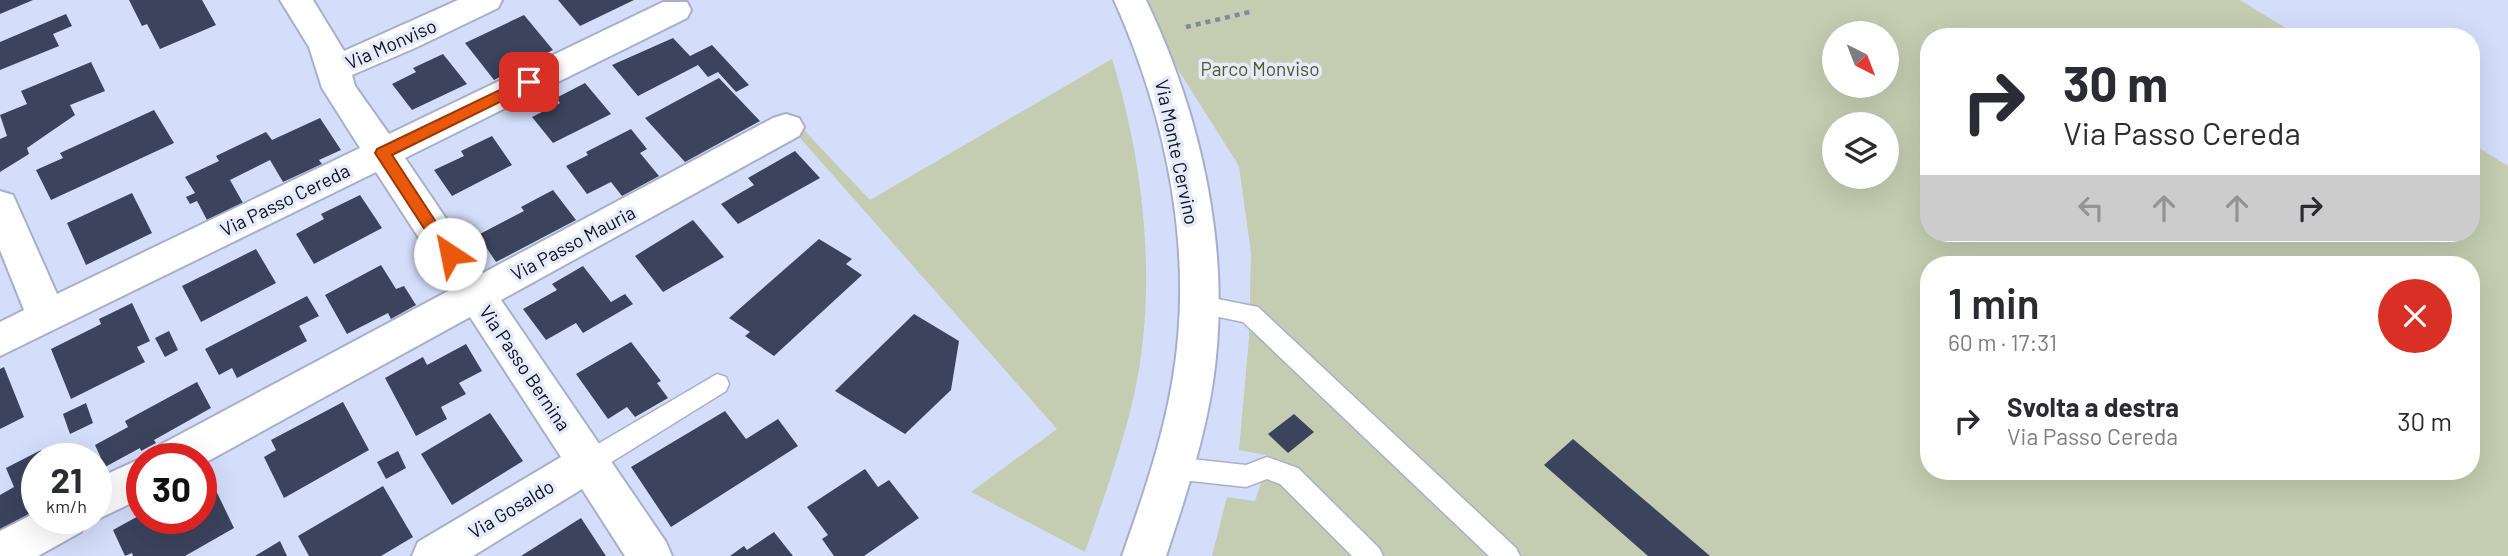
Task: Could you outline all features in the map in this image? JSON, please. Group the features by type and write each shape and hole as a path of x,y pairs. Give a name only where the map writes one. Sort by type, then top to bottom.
{"street":[{"name":"Via Passo Bernina","path":"296,0 326,46 339,88 650,556"},
{"name":"Via Monviso","path":"333,69 403,40 486,0"},
{"name":"Via Monte Cervino","path":"1130,0 1155,57 1176,128 1190,198 1198,304 1196,357 1173,468 1144,556"},
{"name":"Via Passo Cereda","path":"0,340 676,10"},
{"name":"Via Passo Mauria","path":"203,443 786,127"},
{"path":"0,205 47,317"},
{"name":"Via Gosaldo","path":"434,556 588,463"},
{"path":"0,554 37,534"}],"lane":[{"path":"1198,304 1250,314 1507,556"},
{"path":"588,463 717,384"},
{"path":"1173,468 1247,475 1267,468 1289,476 1370,556"}],"path":[{"path":"1186,27 1254,11"}],"green space":[{"name":"Parco Monviso","path":"1134,0 2240,0 2285,28 1920,28 1920,242 2480,242 2480,149 2508,166 2508,556 1212,556 1227,497 1255,501 1270,456 1239,450 1249,338 1251,253 1239,166"},
{"path":"1112,59 1132,140 1139,182 1146,269 1145,312 1141,354 1129,415 1085,552 971,492 1057,429 793,130 800,126 870,200"}],"building":[{"path":"0,0 33,0 0,14"},
{"path":"129,0 202,0 216,25 160,49 147,24 142,26"},
{"path":"558,0 634,0 580,26"},
{"path":"66,14 72,26 53,34 59,46 0,70 0,42"},
{"path":"524,15 553,50 494,80 465,43"},
{"path":"673,38 690,56 712,45 749,85 736,92 718,72 708,77 698,65 638,96 612,65"},
{"path":"443,54 467,84 412,110 392,84 416,72 413,68"},
{"path":"91,62 105,91 70,105 75,115 27,148 29,154 0,172 0,139 7,136 0,115 27,104 21,91"},
{"path":"719,78 760,121 685,162 645,118"},
{"path":"585,83 611,114 553,143 532,117 560,103 556,98"},
{"path":"154,110 174,143 51,200 36,170 63,158 60,153"},
{"path":"320,118 341,150 319,160 322,164 283,182 270,160 230,180 243,203 207,220 197,201 190,204 186,197 195,193 185,177 219,161 216,156 266,132 272,140"},
{"path":"631,129 647,149 640,153 659,176 622,196 611,182 587,194 566,166 588,155 586,152"},
{"path":"492,136 512,165 452,196 434,170 464,156 461,151"},
{"path":"795,151 820,178 738,224 721,204 754,185 748,178"},
{"path":"553,190 576,220 496,262 478,235 524,211 521,207"},
{"path":"132,193 152,233 86,265 67,223"},
{"path":"360,195 382,228 314,264 296,234 324,219 321,214"},
{"path":"693,220 724,257 663,292 635,256"},
{"path":"819,239 852,259 846,264 862,275 774,356 745,336 750,332 729,318"},
{"path":"256,249 276,283 201,322 182,286"},
{"path":"381,265 396,289 404,286 416,305 391,319 388,313 347,334 325,295"},
{"path":"583,266 611,302 625,294 633,304 583,333 576,323 546,340 523,309 557,290 552,284"},
{"path":"307,296 319,316 299,326 307,341 237,378 232,368 219,375 205,349"},
{"path":"132,303 150,341 137,347 145,362 71,399 51,349 101,324 99,319"},
{"path":"914,314 959,341 951,390 905,434 835,391"},
{"path":"169,331 178,350 165,357 155,338"},
{"path":"631,342 661,381 657,383 668,398 635,417 627,407 608,419 576,374"},
{"path":"466,344 482,371 459,383 466,394 441,407 447,419 416,436 385,378 423,357 427,365"},
{"path":"4,367 24,417 0,429 0,369"},
{"path":"197,382 211,408 154,440 156,443 126,443 126,456 112,463 112,443 99,443 128,427 125,421"},
{"path":"343,402 369,450 284,498 264,457 276,450 271,440"},
{"path":"86,403 93,423 70,434 63,414"},
{"path":"725,411 746,439 778,419 798,446 671,527 631,467"},
{"path":"490,413 523,461 452,505 421,454"},
{"path":"1294,414 1314,432 1288,453 1268,434"},
{"path":"1573,439 1710,556 1648,556 1544,465"},
{"path":"398,451 406,468 386,479 377,462"},
{"path":"21,460 21,519 0,530 0,495 14,487 6,468"},
{"path":"865,469 878,487 889,480 919,518 864,556 834,556 822,539 828,535 807,507"},
{"path":"383,486 413,537 381,556 309,556 298,536"},
{"path":"217,493 234,528 185,556 133,556 132,553 125,556 113,530 126,523 126,534 217,534"},
{"path":"581,518 606,556 521,556"},
{"path":"774,532 793,556 730,556 744,546 747,550"},
{"path":"280,541 287,556 255,556"}],"route":[{"path":"450,254 382,153 529,82"}]}
